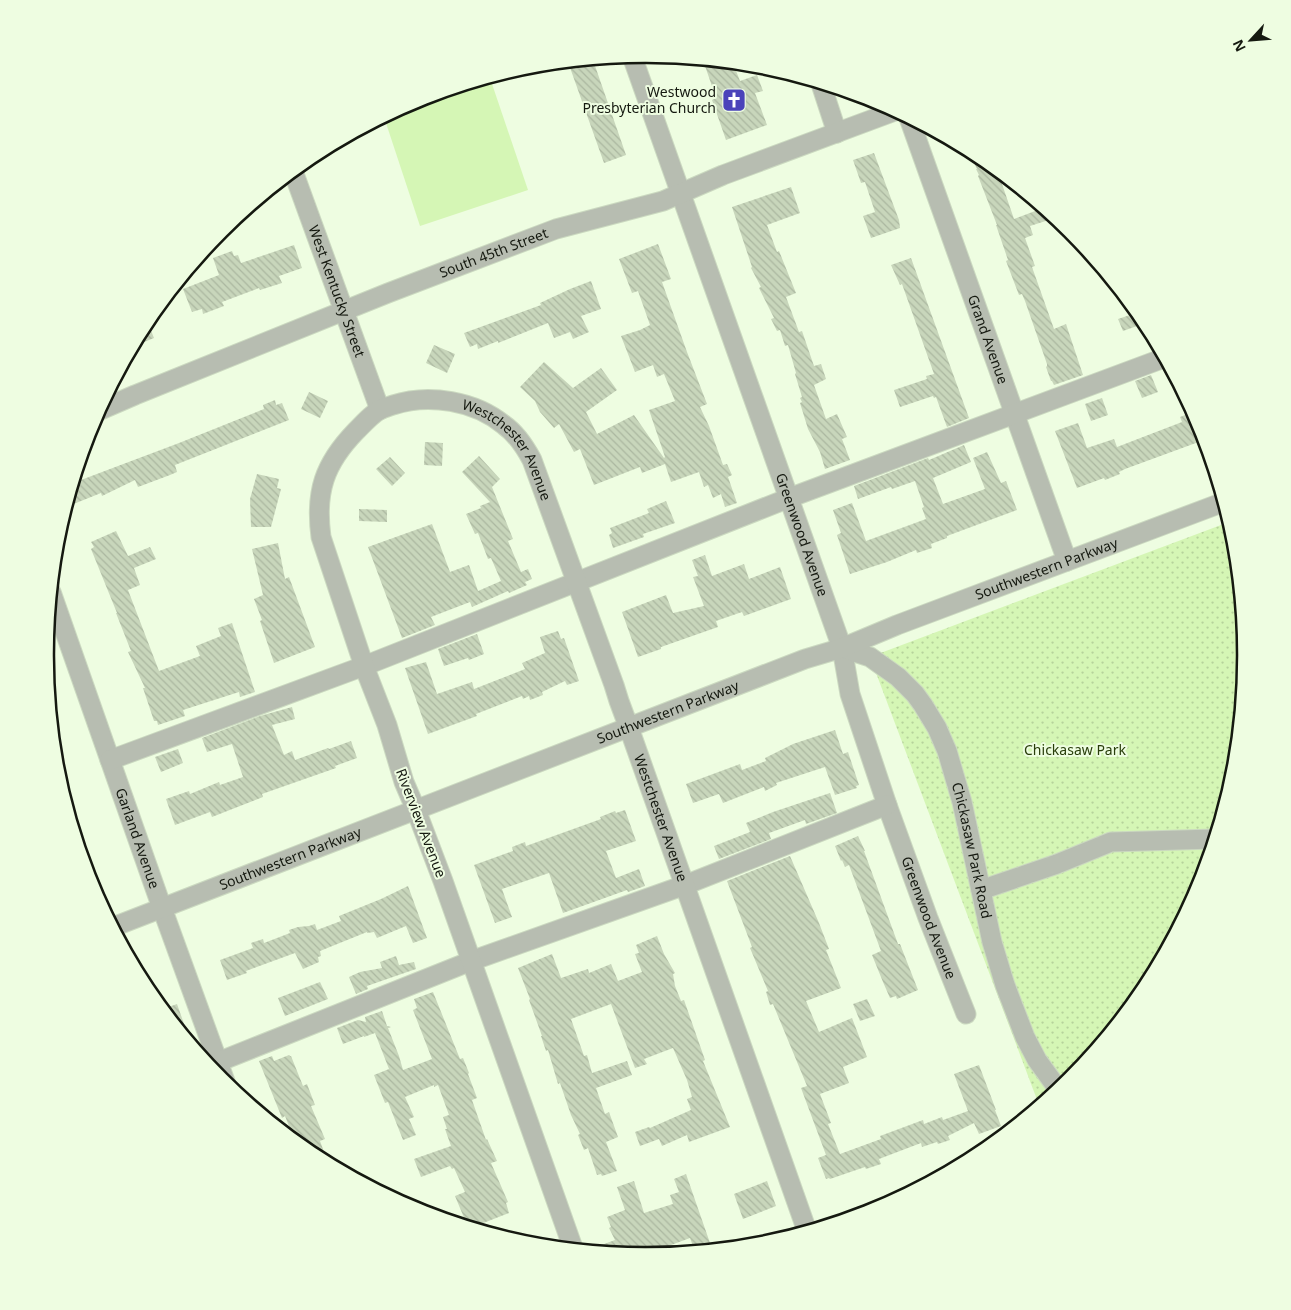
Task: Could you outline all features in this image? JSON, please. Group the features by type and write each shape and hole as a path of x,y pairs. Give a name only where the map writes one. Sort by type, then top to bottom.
{"street":[{"name":"Greenwood Avenue","path":"635,64 842,648 850,694 886,805 966,1014"},
{"path":"823,91 837,133"},
{"name":"South 45th Street","path":"109,406 397,289 556,229 663,201 723,175 886,114"},
{"name":"Grand Avenue","path":"912,127 1067,561"},
{"name":"West Kentucky Street","path":"296,178 380,410"},
{"path":"110,760 364,666 789,498 1159,360"},
{"name":"Westchester Avenue","path":"380,410 412,400 432,399 460,403 483,411 503,424 525,446 577,581 805,1225"},
{"name":"Riverview Avenue","path":"380,410 342,445 326,474 319,506 321,538 364,666 387,725 404,782 443,881 571,1242"},
{"name":"Southwestern Parkway","path":"119,925 805,659 842,648 1218,504"},
{"name":"Garland Avenue","path":"56,606 218,1062"},
{"name":"Chickasaw Park Road","path":"842,648 870,656 898,677 915,694 937,728 947,751 962,802 992,942 1005,985 1025,1037 1037,1060 1054,1083"},
{"path":"218,1062 471,961 685,885 886,805"},
{"path":"981,890 1057,864 1110,842 1208,839"}],"green space":[{"path":"492,83 528,190 420,226 386,123 419,108"},
{"name":"Chickasaw Park","path":"1222,525 1232,578 1236,616 1236,694 1226,770 1206,845 1176,917 1138,984 1090,1045 1037,1099 870,657"}],"building":[{"path":"595,66 626,155 604,163 570,68"},
{"name":"Westwood Presbyterian Church","path":"705,67 736,70 740,81 757,75 763,91 755,93 767,125 726,140 712,100 716,98"},
{"path":"874,153 899,220 900,228 871,238 863,216 875,212 865,182 861,183 853,160"},
{"path":"974,163 1003,184 1014,219 1036,210 1047,221 1030,226 1033,235 1025,238 1035,266 1032,267 1054,329 1066,324 1083,375 1054,385 1051,381 1025,301 1022,294 1019,295 1006,261 1008,260 997,225"},
{"path":"791,187 800,213 767,225 796,293 786,297 799,332 802,331 814,366 821,364 826,379 814,385 826,419 837,414 847,437 842,439 850,460 825,469 820,452 808,429 800,403 802,402 800,398 802,397 788,345 785,346 780,330 777,331 771,319 774,318 751,268 732,207"},
{"path":"658,244 671,279 662,282 707,404 700,407 723,465 727,464 732,475 728,477 737,503 725,507 721,494 713,498 708,485 704,487 699,472 671,482 665,464 642,473 640,467 594,485 580,449 574,452 559,424 554,428 540,412 535,401 520,387 544,362 573,388 601,368 617,390 586,412 597,434 634,415 665,457 649,410 675,401 664,374 657,377 653,365 635,372 621,336 650,325 638,291 632,293 619,259"},
{"path":"294,245 302,268 279,276 282,283 260,290 259,288 222,302 224,306 203,314 202,309 192,312 183,289 219,275 213,258 232,251 234,256 238,255 241,263"},
{"path":"911,258 969,418 947,427 936,397 934,398 933,396 900,407 894,390 927,379 926,376 934,374 902,284 900,285 891,265"},
{"path":"591,281 601,309 581,316 589,332 573,339 570,332 554,338 548,323 498,343 498,341 478,349 477,344 470,347 464,333 541,305 540,303"},
{"path":"1130,315 1137,326 1123,331 1118,319"},
{"path":"151,330 154,338 143,342"},
{"path":"434,345 455,354 447,373 426,363"},
{"path":"1151,375 1158,392 1142,398 1135,381"},
{"path":"309,392 328,401 320,418 301,409"},
{"path":"1102,398 1108,415 1091,421 1085,404"},
{"path":"275,400 276,405 282,403 289,420 175,465 177,472 170,475 138,487 135,480 102,496 101,493 74,504 80,480 264,409 263,405"},
{"path":"1186,415 1197,442 1125,469 1119,472 1120,474 1105,480 1104,478 1077,488 1055,431 1078,423 1087,448 1114,439 1117,447 1182,422 1180,417"},
{"path":"425,442 443,443 442,466 424,465"},
{"path":"964,445 971,462 933,478 943,504 985,489 973,458 987,452 1001,483 1006,481 1017,510 947,536 947,538 931,544 932,548 917,553 916,550 850,574 837,535 841,533 833,510 852,503 866,541 926,519 915,481 892,489 891,487 858,499 854,486 928,458 929,460"},
{"path":"479,456 500,479 492,487 513,539 508,541 521,572 528,569 532,579 525,582 527,585 472,607 470,602 431,617 435,625 402,638 368,547 432,524 450,572 469,565 478,591 501,581 491,558 488,559 478,533 475,534 466,514 490,502 462,472"},
{"path":"390,457 405,473 392,486 376,469"},
{"path":"257,474 279,479 277,488 281,489 271,527 251,527 250,499"},
{"path":"666,501 675,523 643,534 644,537 613,548 609,535 612,533 610,528 649,513 647,509"},
{"path":"359,509 387,510 387,522 359,521"},
{"path":"116,531 128,556 150,547 156,559 134,568 140,585 128,590 159,671 200,656 196,646 221,636 218,628 232,623 255,692 240,697 239,692 183,710 185,716 158,725 157,721 154,721 143,688 145,688 128,652 131,651 91,549 94,547 91,542"},
{"path":"278,543 285,579 289,577 315,647 274,663 254,599 263,595 252,549"},
{"path":"705,555 712,576 744,564 749,579 780,567 791,599 744,616 742,612 716,621 718,627 638,657 622,612 666,595 673,613 704,606 693,577 698,576 692,560"},
{"path":"558,631 561,639 564,638 579,681 567,685 565,681 542,692 543,695 530,700 529,696 523,699 522,696 476,714 477,716 428,734 405,668 426,662 437,694 472,682 474,689 525,669 522,663 545,653 540,637"},
{"path":"477,634 484,654 444,666 438,649"},
{"path":"292,707 295,719 272,725 284,755 292,751 295,760 351,741 357,758 335,766 336,768 262,794 263,797 212,817 210,812 175,825 166,799 189,791 190,794 219,782 220,785 243,777 232,744 207,752 202,738 260,716"},
{"path":"835,730 843,754 848,752 859,785 856,786 857,788 835,795 825,767 776,783 777,785 765,791 764,787 723,803 719,794 693,803 686,784 740,764 742,770 766,761 765,758 793,744"},
{"path":"178,749 183,763 161,772 155,757"},
{"path":"830,793 837,813 806,824 805,820 769,833 771,839 719,859 714,846 750,832 746,823"},
{"path":"625,810 636,841 606,851 616,878 639,869 645,886 628,892 627,890 563,913 549,873 502,889 512,917 495,923 474,865 513,851 512,847 525,842 526,846 601,819 600,817 615,811 616,813"},
{"path":"858,836 898,944 900,944 918,990 897,999 896,996 890,998 872,955 881,951 849,865 845,867 835,846"},
{"path":"790,856 819,923 829,949 826,950 841,988 806,1001 819,1032 852,1018 867,1057 843,1067 849,1083 820,1094 831,1123 828,1124 840,1154 881,1139 880,1136 923,1120 924,1124 942,1117 943,1120 968,1111 954,1074 979,1065 1001,1126 979,1134 974,1123 948,1136 950,1140 922,1147 921,1143 879,1159 881,1164 826,1179 818,1158 826,1155 801,1088 807,1086 773,1004 770,1005 766,992 768,991 750,948 752,947 727,881"},
{"path":"408,886 427,938 413,943 406,926 377,938 374,932 367,932 320,951 319,962 303,969 295,953 227,980 220,960 253,948 251,943 263,939 264,943 290,933 289,930 298,927 315,924 317,930 341,921 339,916"},
{"path":"657,936 664,954 675,973 673,974 675,986 681,1001 684,1000 705,1060 703,1061 730,1127 689,1142 687,1135 662,1146 659,1139 640,1146 635,1132 650,1128 691,1110 687,1099 692,1097 673,1048 644,1059 647,1064 635,1068 611,1004 571,1019 584,1056 587,1055 592,1073 627,1061 632,1075 596,1088 605,1114 609,1112 618,1137 606,1142 617,1171 602,1176 601,1174 597,1175 588,1148 584,1150 578,1135 580,1134 560,1083 558,1084 548,1050 546,1051 518,968 552,954 561,978 588,969 589,973 611,964 618,981 642,972 635,954 639,953 636,945"},
{"path":"396,956 399,965 414,962 416,969 367,986 368,989 356,994 349,977 360,972 382,968 380,962"},
{"path":"320,982 328,999 285,1016 278,998"},
{"path":"433,992 460,1059 463,1058 469,1073 477,1098 472,1100 486,1140 497,1161 491,1163 508,1202 506,1203 509,1213 482,1224 464,1218 455,1196 465,1192 454,1168 452,1169 450,1166 421,1177 414,1159 451,1146 443,1117 449,1115 438,1085 405,1097 414,1117 409,1119 416,1135 403,1140 388,1102 385,1103 374,1075 389,1069 375,1033 343,1044 337,1028 358,1020 366,1022 365,1017 382,1011 387,1026 391,1027 388,1028 403,1070 432,1059 413,1010 417,1008 414,999"},
{"path":"867,999 875,1016 860,1021 853,1004"},
{"path":"177,1004 184,1025 176,1015 170,1007"},
{"path":"289,1055 291,1056 303,1086 307,1084 315,1105 311,1106 325,1139 320,1141 324,1151 289,1127 285,1116 282,1118 259,1061 272,1056 274,1061"},
{"path":"686,1174 710,1243 692,1244 690,1238 669,1246 646,1247 602,1245 615,1240 609,1228 611,1227 607,1217 625,1210 617,1187 634,1181 644,1213 673,1204 670,1195 679,1192 674,1179"},
{"path":"767,1181 776,1206 743,1219 734,1194"}],"place":[{"name":"Westwood Presbyterian Church","path":"734,100"}]}
